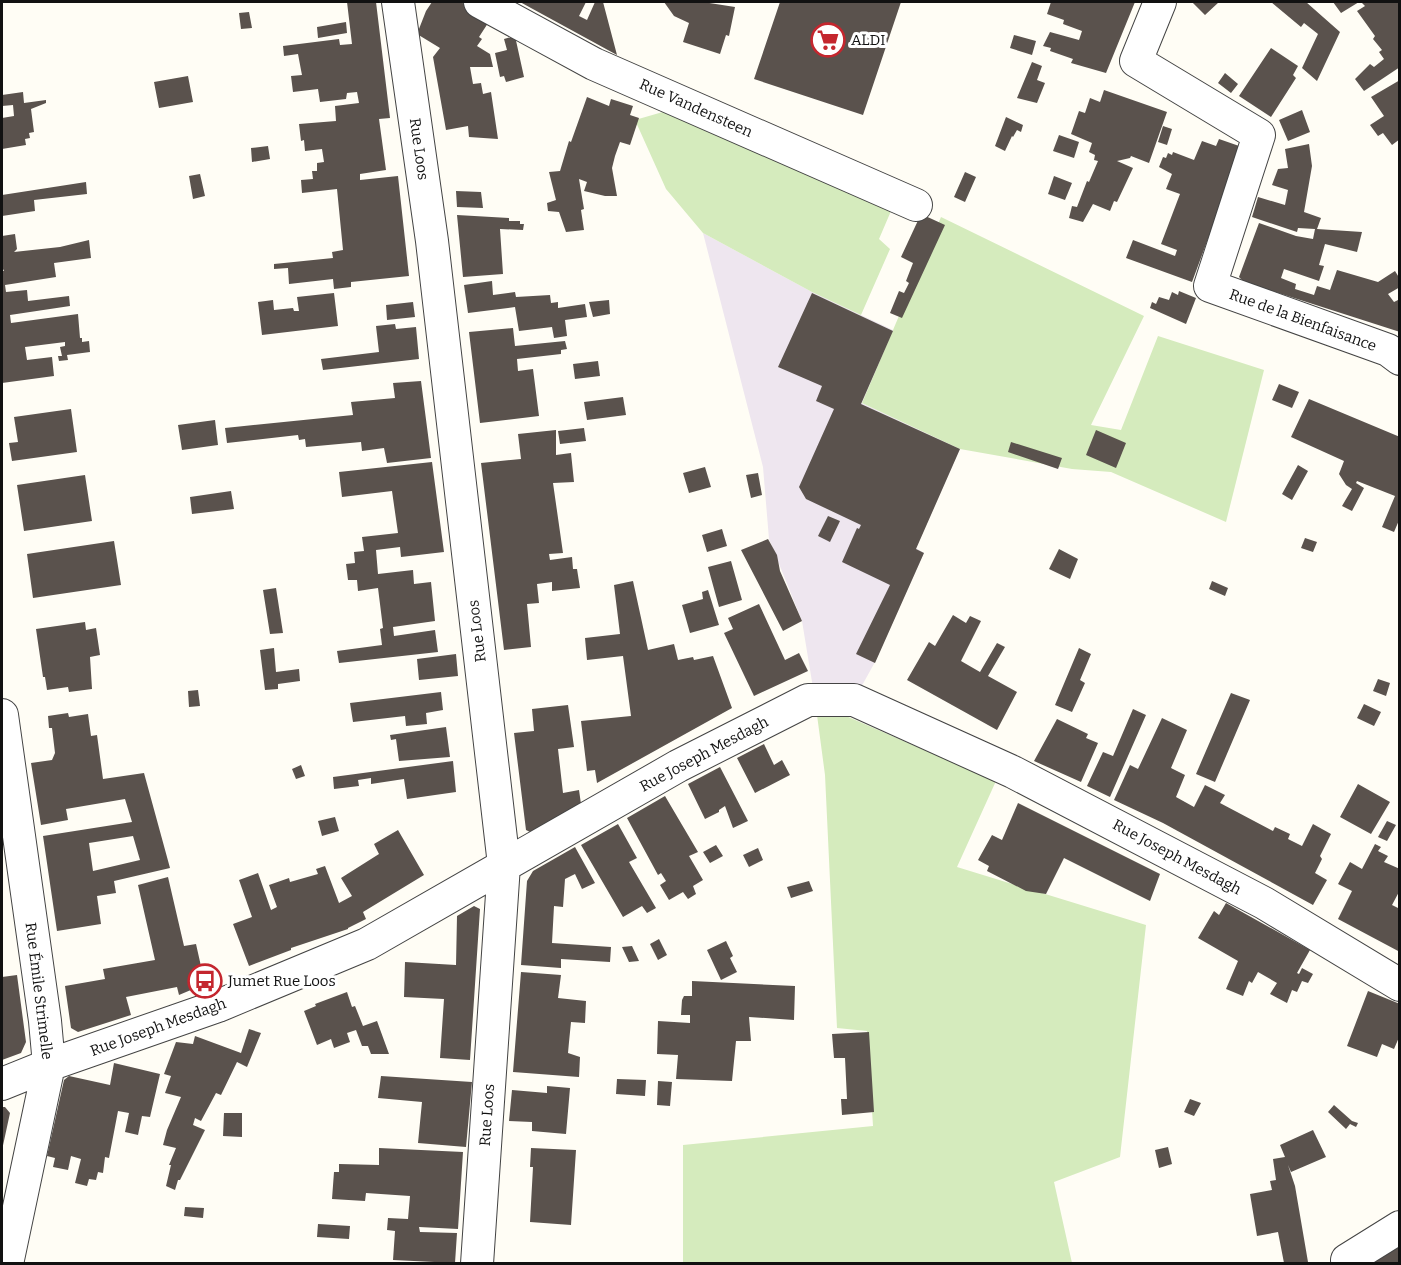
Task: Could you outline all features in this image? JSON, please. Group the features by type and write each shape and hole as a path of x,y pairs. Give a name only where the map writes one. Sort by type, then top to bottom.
{"street":[{"name":"Rue Loos","path":"398,2 432,241 504,865 477,1263"},
{"name":"Rue Vandensteen","path":"480,2 594,64 916,205"},
{"name":"Rue de la Bienfaisance","path":"1160,2 1136,61 1259,135 1210,286 1388,350 1400,359"},
{"name":"Rue Joseph Mesdagh","path":"2,1084 49,1065 218,1006 367,944 678,766 808,700 854,700 1024,777 1264,903 1400,985"},
{"name":"Rue Émile Strimelle","path":"2,715 45,1021 49,1065 8,1263"},
{"path":"1347,1260 1400,1227"}],"shaded area":[{"path":"703,233 812,292 893,330 862,403 960,449 916,548 924,553 875,662 854,700 815,700 802,621 769,539 763,467"}],"green space":[{"path":"687,105 897,197 879,239 890,249 861,315 812,292 703,233 666,189 635,120"},
{"path":"941,217 1144,316 1091,425 1121,430 1158,336 1264,370 1226,522 1111,472 1072,469 960,449 862,403"},
{"path":"815,700 846,716 996,781 957,867 1146,925 1120,1157 1054,1182 1072,1263 683,1264 683,1145 873,1126 867,1031 837,1028 825,775"}],"building":[{"path":"347,2 376,2 390,118 379,119 386,170 360,174 360,180 398,176 409,276 351,282 351,287 334,289 333,279 289,284 288,268 274,269 274,264 333,258 332,252 343,250 337,189 302,193 301,180 313,179 312,171 317,171 317,163 324,162 322,149 305,151 299,124 336,121 335,106 359,103 357,92 347,93 346,99 320,102 318,89 293,92 291,76 302,75 298,54 284,56 283,46 339,39 340,45 352,44"},
{"path":"432,2 461,2 490,20 479,37 482,39 477,46 490,54 493,67 470,67 473,84 481,83 483,94 491,92 498,139 469,137 468,126 446,130 433,57 440,48 417,34"},
{"path":"520,2 586,2 579,16 587,20 595,2 603,2 617,55"},
{"path":"664,2 703,2 735,7 729,36 726,35 720,54 683,42 689,23 674,16"},
{"name":"ALDI","path":"780,2 901,2 863,115 754,79"},
{"path":"1051,2 1135,2 1106,73 1071,63 1073,59 1050,51 1051,48 1043,46 1050,32 1079,40 1082,31 1063,24 1064,20 1047,14"},
{"path":"1192,2 1219,2 1205,15"},
{"path":"1271,2 1306,2 1340,32 1317,81 1302,68 1318,34 1304,23 1301,27"},
{"path":"1333,2 1359,2 1341,13"},
{"path":"1361,2 1400,2 1400,67 1364,91 1355,79 1370,64 1374,67 1384,59 1379,52 1382,50 1373,39 1375,36 1357,11 1365,6"},
{"path":"249,12 252,28 241,29 239,13"},
{"path":"346,22 347,33 318,38 317,27"},
{"path":"1014,35 1036,41 1032,55 1010,48"},
{"path":"515,36 524,77 506,82 504,76 500,77 495,53 507,50 504,39"},
{"path":"1271,48 1298,66 1293,75 1296,78 1271,117 1239,96"},
{"path":"1032,62 1042,66 1037,80 1045,83 1037,103 1017,98"},
{"path":"1225,73 1238,84 1231,93 1218,83"},
{"path":"188,76 193,102 159,108 154,82"},
{"path":"1400,80 1400,139 1392,145 1383,133 1378,136 1370,125 1384,116 1371,97"},
{"path":"1104,90 1167,112 1149,163 1131,156 1117,161 1133,168 1117,202 1114,201 1110,211 1093,204 1083,222 1069,218 1072,206 1077,207 1098,161 1094,160 1095,155 1089,152 1092,143 1071,134 1079,111 1085,113 1090,98 1100,102"},
{"path":"23,92 24,103 46,100 46,103 31,109 34,132 29,133 30,138 25,139 26,145 2,149 2,118 14,116 13,105 2,106 2,95"},
{"path":"587,97 609,106 611,99 633,106 630,115 639,118 630,145 620,142 615,156 612,168 617,196 584,191 587,182 579,179 584,209 581,210 584,230 566,232 559,212 548,211 547,203 556,200 549,172 560,171 569,141 571,142"},
{"path":"1302,110 1310,132 1288,141 1279,120"},
{"path":"1006,117 1023,125 1021,132 1017,130 1012,136 1005,151 995,146"},
{"path":"1163,126 1172,129 1167,145 1158,142"},
{"path":"1059,135 1079,142 1074,158 1053,151"},
{"path":"1219,139 1242,147 1192,282 1126,258 1133,240 1175,256 1177,250 1161,244 1180,194 1166,189 1172,174 1159,167 1163,157 1166,158 1168,153 1172,155 1173,152 1194,160 1202,141 1216,146"},
{"path":"1309,144 1312,166 1304,212 1321,218 1317,229 1362,232 1357,252 1325,244 1319,265 1324,266 1319,281 1284,269 1281,278 1296,284 1295,289 1314,295 1317,286 1330,290 1337,270 1378,282 1395,271 1400,279 1400,287 1388,294 1394,302 1400,299 1400,332 1244,282 1239,277 1259,223 1296,236 1313,239 1315,229 1298,228 1297,232 1252,217 1258,197 1285,205 1288,190 1272,185 1278,169 1288,168 1285,149"},
{"path":"268,146 270,159 252,162 251,148"},
{"path":"965,172 976,177 965,202 954,197"},
{"path":"200,174 205,196 193,199 189,176"},
{"path":"1054,176 1072,183 1065,200 1048,194"},
{"path":"86,182 87,194 34,200 35,211 2,216 2,195"},
{"path":"456,191 481,192 483,208 457,207"},
{"path":"921,214 945,225 902,318 890,313 899,291 904,293 909,283 906,281 913,263 901,257"},
{"path":"457,215 509,218 509,221 520,221 520,224 524,224 523,230 500,229 503,274 463,277"},
{"path":"15,234 17,249 14,252 60,247 89,240 91,258 54,263 56,277 5,285 6,292 27,290 28,301 69,296 70,306 10,315 11,323 78,314 80,338 82,342 89,341 90,352 67,355 68,360 59,361 58,356 62,356 60,347 65,346 65,342 25,347 27,360 52,357 54,376 2,383 2,271 4,271 2,236"},
{"path":"492,281 493,295 515,292 516,297 550,295 551,303 558,302 558,308 585,304 587,317 565,320 567,336 554,338 552,327 519,331 515,307 468,313 464,285"},
{"path":"1179,291 1196,298 1186,324 1150,308 1152,302 1156,304 1159,297 1169,300 1172,292 1178,295"},
{"path":"334,293 338,326 262,335 258,302 273,300 274,310 293,308 294,311 299,311 297,297"},
{"path":"812,293 893,331 861,404 960,449 916,549 924,553 875,663 856,654 890,585 842,562 857,528 859,529 861,525 806,499 799,487 834,409 816,401 822,386 778,367"},
{"path":"609,300 610,314 593,317 589,302"},
{"path":"413,302 415,317 387,320 386,305"},
{"path":"395,324 396,329 416,327 419,359 323,370 321,359 379,352 376,326"},
{"path":"513,328 515,346 565,341 567,349 561,350 561,354 517,359 518,371 533,369 539,416 480,423 469,332"},
{"path":"598,361 600,376 575,379 573,364"},
{"path":"421,381 431,458 387,463 384,448 362,451 361,442 306,447 305,439 299,440 298,435 227,443 225,428 353,415 351,402 395,398 393,383"},
{"path":"1279,384 1299,392 1292,408 1272,400"},
{"path":"623,397 626,415 587,420 584,402"},
{"path":"1309,399 1400,437 1400,518 1394,532 1382,527 1395,496 1357,481 1356,483 1364,488 1352,511 1342,506 1352,489 1346,485 1339,474 1344,461 1291,437"},
{"path":"71,409 77,452 12,461 9,443 18,442 14,417"},
{"path":"215,420 218,445 182,450 178,425"},
{"path":"584,428 586,441 560,444 558,431"},
{"path":"556,430 556,455 571,453 574,482 553,483 563,553 549,554 550,560 572,557 573,569 577,569 580,588 552,591 552,582 537,584 539,603 527,604 531,647 504,650 481,463 521,459 518,434"},
{"path":"1096,430 1126,443 1116,468 1086,455"},
{"path":"1011,442 1062,458 1058,469 1008,452"},
{"path":"432,462 444,552 401,557 400,547 376,550 378,574 413,570 414,584 431,582 435,621 393,627 394,636 435,630 438,652 339,663 337,651 382,645 380,629 383,628 378,588 358,591 357,580 348,580 346,564 355,563 354,552 364,551 362,537 398,533 392,491 342,497 339,472"},
{"path":"1298,465 1308,471 1292,500 1282,494"},
{"path":"705,467 711,487 689,493 683,473"},
{"path":"758,473 762,495 751,498 746,475"},
{"path":"85,475 92,521 24,531 17,485"},
{"path":"231,491 234,509 192,514 190,497"},
{"path":"828,516 840,521 830,542 818,536"},
{"path":"722,529 727,546 707,552 702,535"},
{"path":"1305,538 1317,542 1313,552 1301,548"},
{"path":"768,539 777,555 780,571 802,621 783,631 741,550"},
{"path":"114,541 121,585 33,598 27,554"},
{"path":"1059,549 1078,559 1070,579 1049,569"},
{"path":"731,561 742,600 719,607 708,567"},
{"path":"633,581 648,650 674,644 678,660 693,657 694,660 713,656 732,708 597,783 595,770 587,771 581,721 631,716 623,656 587,660 585,638 620,634 614,585"},
{"path":"1212,581 1228,588 1225,596 1209,589"},
{"path":"276,588 283,633 270,634 263,590"},
{"path":"708,590 719,625 690,633 682,605 703,599 702,592"},
{"path":"759,604 785,660 799,653 808,671 754,696 724,633 733,629 728,618"},
{"path":"953,615 966,623 970,616 981,621 961,661 980,672 997,643 1005,647 988,676 1017,692 997,730 907,680 929,642 935,646"},
{"path":"85,622 86,630 96,628 100,655 90,657 92,689 69,692 68,687 47,690 36,629"},
{"path":"274,648 276,672 299,669 300,681 278,684 278,689 265,690 260,650"},
{"path":"1079,648 1091,654 1080,680 1085,683 1072,712 1055,705"},
{"path":"456,654 458,676 419,680 417,659"},
{"path":"1378,679 1390,683 1386,696 1373,691"},
{"path":"198,690 200,706 189,707 188,691"},
{"path":"441,692 443,710 426,713 427,724 406,726 405,716 353,722 350,703"},
{"path":"1231,693 1250,700 1215,782 1196,774"},
{"path":"1364,704 1381,712 1374,726 1357,718"},
{"path":"568,705 574,747 558,749 563,793 579,790 581,804 530,832 526,830 514,733 534,731 532,709"},
{"path":"1133,709 1146,715 1110,797 1087,786 1103,752 1113,756"},
{"path":"68,713 69,717 88,714 91,736 97,735 103,779 144,773 170,868 114,881 116,893 97,896 101,924 57,931 43,836 132,822 125,799 66,809 68,820 41,825 31,763 52,760 55,753 48,716","holes":["133,836 140,860 93,871 89,843"]},
{"path":"1162,718 1187,730 1171,768 1185,775 1176,797 1194,807 1205,785 1225,795 1220,803 1273,831 1275,827 1290,834 1288,839 1302,846 1313,824 1331,834 1320,856 1322,859 1315,873 1327,880 1313,905 1163,823 1114,800 1130,765 1138,769"},
{"path":"1057,719 1088,734 1086,738 1098,743 1081,782 1034,761"},
{"path":"446,727 450,757 399,761 396,739 391,740 390,735"},
{"path":"764,744 774,765 782,760 790,775 755,793 737,758"},
{"path":"453,761 456,792 407,799 404,779 371,784 371,778 358,780 359,786 334,789 333,777"},
{"path":"301,765 305,776 296,779 292,769"},
{"path":"720,767 748,821 733,828 725,806 705,819 688,784"},
{"path":"1358,784 1390,802 1371,834 1340,817"},
{"path":"665,796 698,852 689,856 703,880 693,886 696,894 688,899 683,892 669,900 660,885 666,881 661,873 658,875 627,818"},
{"path":"1018,803 1160,874 1150,901 1064,858 1046,894 1026,891 987,871 989,866 978,860 992,835 1002,840"},
{"path":"335,817 339,831 322,836 318,821"},
{"path":"1387,821 1396,825 1387,841 1378,837"},
{"path":"618,824 637,858 629,862 656,908 647,913 642,906 623,917 581,845"},
{"path":"398,830 424,875 363,912 366,919 348,929 291,948 291,950 249,966 233,924 252,917 239,880 258,873 271,910 277,907 269,885 289,878 290,882 318,874 316,869 325,866 339,903 352,896 341,878 379,854 374,844"},
{"path":"1375,844 1381,847 1378,851 1388,856 1384,862 1400,869 1400,890 1392,905 1400,909 1400,952 1338,919 1352,891 1338,884 1350,862 1362,869"},
{"path":"716,845 723,856 710,863 703,852"},
{"path":"575,847 595,883 582,889 575,874 565,879 563,907 554,906 552,943 611,947 610,962 561,959 561,968 521,965 527,881 533,871"},
{"path":"758,848 763,860 749,867 743,855"},
{"path":"168,877 184,946 196,944 205,984 179,995 177,987 126,997 131,1015 78,1032 71,1028 65,986 105,979 103,969 155,960 138,885"},
{"path":"809,881 813,891 791,898 787,887"},
{"path":"1226,903 1310,950 1297,973 1299,974 1302,968 1313,974 1308,983 1302,981 1297,992 1292,990 1287,1003 1270,994 1277,983 1258,972 1252,983 1249,981 1243,996 1226,989 1238,961 1198,938 1214,911 1219,915"},
{"path":"474,906 480,909 470,1060 440,1058 444,999 404,997 405,962 456,965 457,916"},
{"path":"659,939 667,955 658,960 650,944"},
{"path":"726,941 733,956 730,958 737,972 721,980 707,950"},
{"path":"632,946 639,961 629,962 622,947"},
{"path":"521,972 561,975 558,998 586,1001 585,1023 571,1022 569,1042 568,1053 580,1057 579,1077 513,1072"},
{"path":"17,975 26,1042 21,1053 2,1060 2,977"},
{"path":"692,981 795,986 794,1020 749,1017 751,1041 736,1041 732,1081 676,1079 678,1055 657,1054 658,1021 690,1023 690,1015 681,1015 684,996 692,996"},
{"path":"1368,991 1400,1004 1400,1035 1394,1049 1382,1044 1377,1057 1347,1046"},
{"path":"347,992 352,1007 355,1006 363,1026 377,1021 389,1054 371,1054 368,1046 362,1046 356,1030 347,1033 350,1042 334,1048 331,1039 317,1045 304,1011 316,1006 315,1004"},
{"path":"249,1029 261,1033 247,1067 237,1062 221,1095 216,1093 201,1121 195,1118 193,1125 205,1130 175,1190 166,1186 171,1165 169,1165 176,1148 163,1145 181,1097 165,1093 171,1076 164,1074 176,1042 193,1044 195,1036 241,1053"},
{"path":"869,1032 874,1112 842,1115 841,1099 847,1099 845,1058 834,1058 832,1034"},
{"path":"114,1063 160,1074 150,1117 142,1116 138,1135 125,1132 129,1113 118,1111 109,1158 105,1157 103,1173 98,1172 96,1180 89,1179 87,1186 75,1183 81,1159 71,1156 68,1170 53,1167 55,1158 47,1156 64,1080 69,1076 110,1085"},
{"path":"381,1076 472,1082 466,1147 418,1143 422,1102 378,1098"},
{"path":"617,1079 646,1080 645,1096 616,1094"},
{"path":"658,1081 672,1082 670,1106 657,1105"},
{"path":"547,1086 570,1088 566,1134 532,1131 532,1122 509,1121 512,1090 547,1093"},
{"path":"1190,1099 1201,1103 1194,1116 1184,1112"},
{"path":"1334,1105 1352,1121 1358,1123 1356,1127 1350,1124 1346,1129 1328,1112"},
{"path":"2,1107 10,1113 2,1150"},
{"path":"224,1113 242,1113 242,1137 223,1136"},
{"path":"1313,1130 1326,1157 1291,1172 1288,1165 1295,1186 1308,1262 1284,1263 1278,1232 1257,1236 1250,1194 1272,1190 1270,1181 1276,1180 1273,1159 1285,1157 1280,1145"},
{"path":"1168,1147 1172,1164 1159,1168 1155,1150"},
{"path":"379,1148 463,1152 458,1229 419,1227 420,1232 457,1233 455,1263 393,1260 395,1231 387,1230 388,1218 408,1219 410,1196 366,1193 365,1201 332,1199 334,1172 339,1172 339,1164 379,1165"},
{"path":"531,1148 576,1150 571,1225 530,1222 533,1167 530,1167"},
{"path":"185,1207 204,1208 203,1218 184,1216"},
{"path":"318,1224 350,1226 349,1239 317,1237"},
{"path":"1400,1246 1400,1263 1373,1263"}],"place":[{"name":"ALDI","path":"828,40"},
{"name":"Jumet Rue Loos","path":"205,981"}]}
